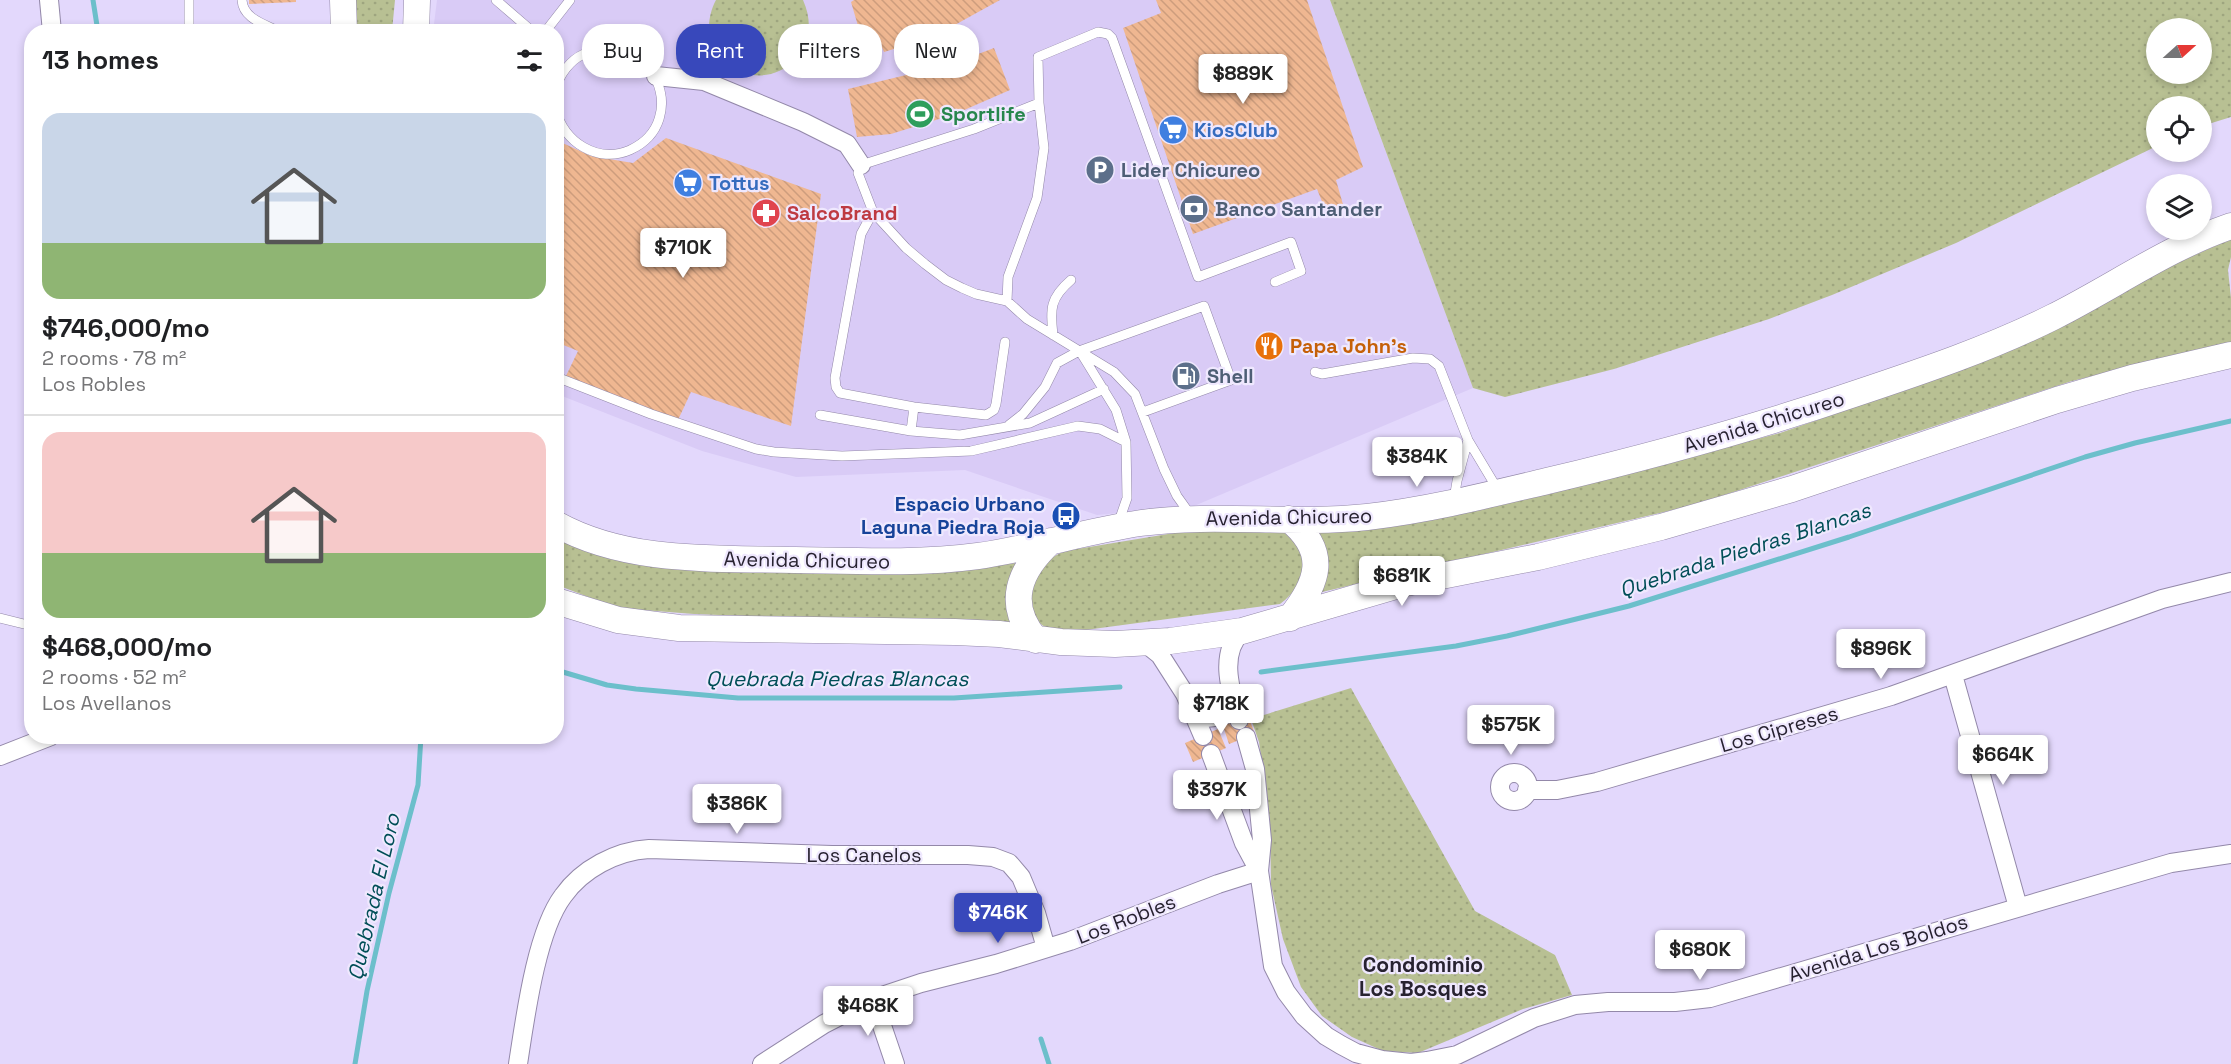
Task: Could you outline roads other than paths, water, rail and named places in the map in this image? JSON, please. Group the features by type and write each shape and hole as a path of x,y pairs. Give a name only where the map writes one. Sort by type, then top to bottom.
{"main road":[{"path":"343,0 344,24"},
{"path":"416,24 417,0"},
{"name":"Avenida Chicureo","path":"564,527 605,545 662,555 705,558 924,561 999,553 1117,527 1194,519 1364,518 1454,502 1691,445 1915,373 2049,319 2164,254 2231,226"},
{"path":"564,603 618,620 679,628 955,632 999,634 1086,644 1196,639 1242,631 1406,583 1538,557 1661,527 1803,485 2057,400 2144,375 2231,355"},
{"path":"1289,519 1310,541 1316,567 1309,591 1290,618"},
{"path":"1036,640 1021,616 1019,588 1031,562 1051,541"}],"street":[{"path":"50,0 52,24"},
{"path":"664,77 704,81 803,122 847,144 861,165"},
{"name":"Los Cipreses","path":"1527,790 1557,790 1597,782 1891,696 2162,599 2231,582"},
{"path":"1195,716 1206,718 1237,713 1230,683 1228,659 1235,638 1242,631"},
{"path":"1145,643 1160,655 1185,694 1203,736"},
{"path":"1953,675 2018,907"},
{"name":"Avenida Los Boldos","path":"1246,737 1255,769 1262,840 1259,871 1273,966 1295,1005 1315,1026 1341,1045 1373,1058 1411,1063 1457,1055 1519,1025 1568,1007 1608,1002 1675,1002 1710,998 2171,863 2231,854"},
{"path":"0,756 31,744"},
{"name":"Avenida Los Boldos","path":"1211,754 1244,843 1259,871"},
{"name":"Los Canelos","path":"518,1064 536,969 556,906 569,888 595,866 634,850 993,857 1009,863 1025,885 1046,948"},
{"name":"Los Robles","path":"762,1064 824,1024 873,999 1046,948 1259,871"},
{"path":"873,999 895,1064"}],"lane":[{"path":"189,0 189,24"},
{"path":"242,0 242,8 249,16 265,24"},
{"path":"496,0 524,24"},
{"path":"550,24 570,0"},
{"path":"1007,301 1008,277 1037,198 1044,148 1039,103 1038,57 1098,32 1108,34 1112,38 1198,277 1291,242 1301,271 1275,282"},
{"path":"564,72 582,55"},
{"path":"564,134 580,146 596,153 613,154 630,150 644,141 655,127 661,111 661,93 657,78"},
{"path":"1039,103 974,129 861,165 858,173 873,212 906,248 946,280 976,294 1007,301 1027,318 1114,372 1124,382 1135,394 1177,496 1194,519"},
{"path":"564,130 567,135"},
{"path":"873,212 861,234 835,378 836,387 840,393 914,407 986,415 996,404 1005,342"},
{"path":"1053,335 1051,306 1060,290 1071,280"},
{"path":"1009,425 1023,414 1045,387 1057,363 1079,351 1204,306 1232,380 1143,412"},
{"path":"1079,351 1116,410 1126,442 1127,498 1117,527"},
{"path":"1315,372 1322,374 1413,358 1430,359 1439,366 1468,440 1500,492"},
{"path":"564,380 651,414 756,449 774,452 842,456 971,451 1078,426 1100,429 1126,442"},
{"path":"820,415 911,431 960,435 1030,423 1104,389"},
{"path":"911,431 914,407"},
{"path":"1454,502 1468,440"},
{"path":"0,618 24,624"}],"waterway":[{"name":"Quebrada El Loro","path":"93,0 97,24"},
{"name":"Quebrada Piedras Blancas","path":"1261,672 1456,646 1629,606 1849,537 2085,457 2231,421"},
{"name":"Quebrada Piedras Blancas","path":"564,672 607,685 738,698 954,698 1120,687"},
{"name":"Quebrada El Loro","path":"355,1064 367,991 389,893 418,785 421,744"},
{"path":"1041,1039 1049,1064"}],"place":[{"name":"Sportlife","path":"920,114"},
{"name":"KiosClub","path":"1173,130"},
{"name":"Lider Chicureo","path":"1100,170"},
{"name":"Tottus","path":"688,183"},
{"name":"Banco Santander","path":"1194,209"},
{"name":"SalcoBrand","path":"766,213"},
{"name":"Papa John's","path":"1269,346"},
{"name":"Shell","path":"1186,376"},
{"name":"Espacio Urbano Laguna Piedra Roja","path":"1066,516"}],"district":[{"name":"Condominio Los Bosques","path":"1423,977"}]}
